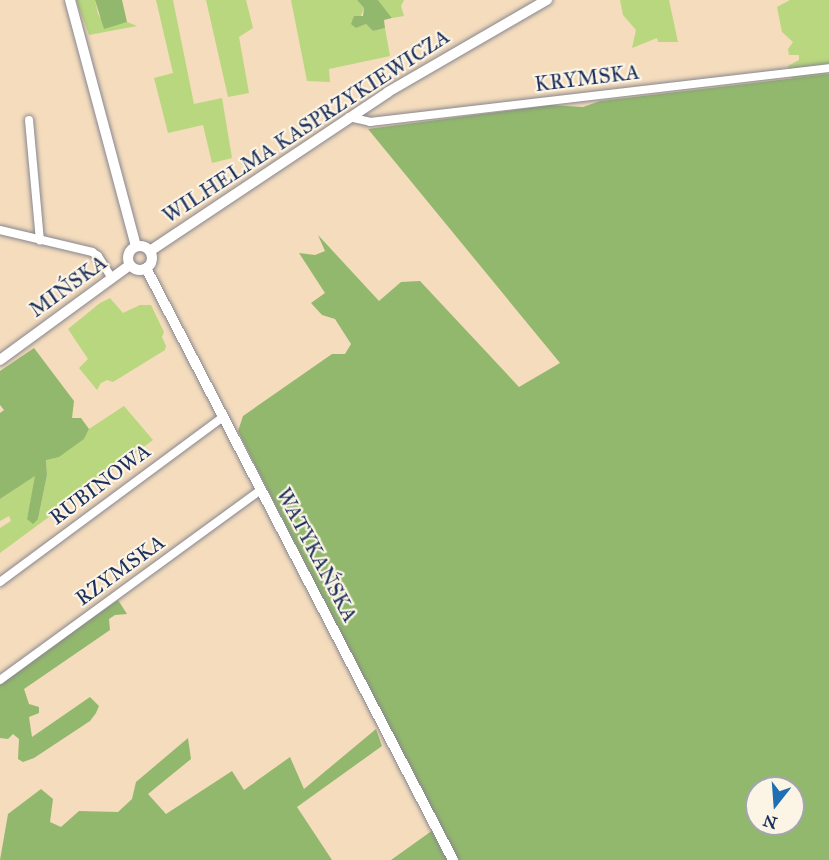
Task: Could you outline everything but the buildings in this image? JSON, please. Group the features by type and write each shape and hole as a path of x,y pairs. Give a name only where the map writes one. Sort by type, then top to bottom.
{"street":[{"path":"70,0 136,246"},
{"name":"WILHELMA KASPRZYKIEWICZA","path":"150,251 412,77 548,0"},
{"name":"KRYMSKA","path":"349,117 370,122 829,68"},
{"path":"28,120 40,240"},
{"path":"0,230 92,252 98,256 112,278"},
{"path":"136,246 144,246 150,251 152,258 146,268 137,269 130,265 128,256 136,246"},
{"name":"MIŃSKA","path":"0,360 130,265"},
{"name":"WATYKAŃSKA","path":"146,268 453,860"},
{"name":"RUBINOWA","path":"0,582 223,417"},
{"name":"RZYMSKA","path":"0,680 261,490"}],"green space":[{"path":"76,0 95,0 98,14 106,27 127,22 137,26 89,35"},
{"path":"95,0 122,0 127,22 104,29"},
{"path":"156,0 173,0 194,104 222,98 232,158 212,163 203,125 168,133 154,78 173,73"},
{"path":"206,0 246,0 253,28 239,37 249,93 228,97"},
{"path":"291,0 357,0 364,8 356,28 366,24 373,31 385,28 390,56 329,69 330,82 307,81"},
{"path":"357,0 378,0 392,18 384,20 385,28 373,31 366,24 356,28 351,24 354,16 363,16 364,8"},
{"path":"378,0 404,0 401,6 404,16 392,18"},
{"path":"620,0 669,0 678,42 658,42 657,38 632,48 636,30 623,15"},
{"path":"790,0 829,0 829,69 827,74 792,79 788,66 799,60 799,55 789,55 788,49 793,42 782,32 777,7"},
{"path":"829,74 829,860 391,860 433,830 361,675 238,431 243,416 332,354 345,354 351,344 335,319 322,315 311,303 325,293 299,253 315,255 325,251 318,235 379,301 401,282 420,281 519,387 560,363 368,129 551,105 583,107 600,101"},
{"path":"110,298 123,313 140,305 151,305 164,332 162,337 166,346 165,350 113,382 107,380 101,383 97,390 79,368 88,359 68,329 100,303"},
{"path":"34,348 74,401 72,418 81,418 89,429 84,439 59,457 46,460 47,475 38,519 33,524 27,519 35,476 0,499 0,413 4,410 0,405 0,371"},
{"path":"124,406 153,440 0,553 0,528 11,521 9,516 0,521 0,499 36,475 27,519 38,519 47,475 46,459 84,439 89,429"},
{"path":"118,600 127,614 115,615 109,619 110,630 24,689 29,704 39,707 39,713 29,717 32,737 90,697 99,706 96,713 90,721 34,758 23,762 18,759 19,739 13,734 8,739 0,738 0,682"},
{"path":"376,729 382,746 297,807 332,860 0,860 8,814 41,789 53,799 50,822 61,827 79,811 118,812 132,799 136,782 188,738 191,759 148,794 166,814 232,771 244,790 290,757 304,789"}]}
